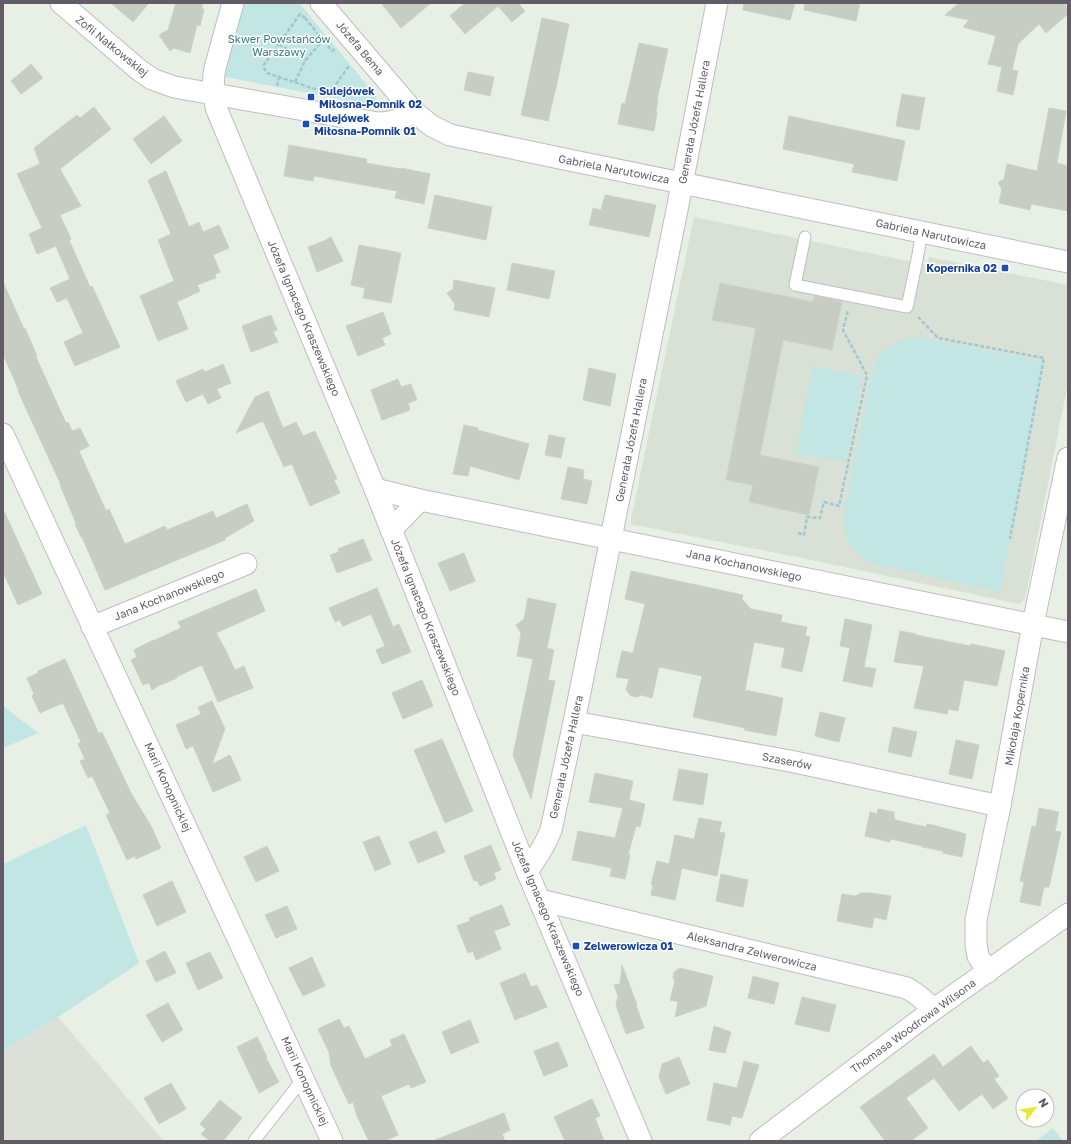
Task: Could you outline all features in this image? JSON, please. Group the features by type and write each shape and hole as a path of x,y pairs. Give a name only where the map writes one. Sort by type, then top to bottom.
{"street":[{"name":"Zofii Nałkowskiej","path":"61,3 139,70 152,78 174,87 213,94"},
{"name":"Józefa Ignacego Kraszewskiego","path":"234,3 215,68 213,94 217,110 375,489 527,870 641,1141"},
{"name":"Józefa Bema","path":"321,3 414,112"},
{"name":"Generała Józefa Hallera","path":"527,870 544,846 551,830 683,183 717,3"},
{"path":"213,94 378,122 393,122 414,112"},
{"name":"Gabriela Narutowicza","path":"414,112 432,126 456,136 1068,262"},
{"name":"Marii Konopnickiej","path":"3,434 332,1141"},
{"name":"Mikołaja Kopernika","path":"988,972 978,956 975,935 976,920 1000,806 1033,624 1068,458"},
{"name":"Jana Kochanowskiego","path":"375,489 420,500 1068,632"},
{"path":"391,530 420,500"},
{"name":"Jana Kochanowskiego","path":"92,627 246,564"},
{"name":"Szaserów","path":"574,722 790,761 1000,806"},
{"name":"Aleksandra Zelwerowicza","path":"540,900 906,988 916,994 933,1010"},
{"name":"Thomasa Woodrowa Wilsona","path":"760,1141 933,1010 1068,914"}],"lane":[{"path":"805,237 795,285 908,307 922,232"},
{"path":"254,1141 302,1077"}],"path":[{"path":"305,18 300,14 263,66 267,73 329,94 353,61"},
{"path":"295,82 306,61 323,40"},
{"path":"279,44 306,61"},
{"path":"277,88 279,77"},
{"path":"798,533 804,535 807,517 820,518 824,502 840,506 867,375 843,330 852,296"},
{"path":"908,307 938,338 1044,358 1010,539"}],"shaded area":[{"path":"694,217 927,265 929,257 1068,285 1068,383 1025,599 1019,604 797,557 630,524"},
{"path":"58,1017 164,1141 3,1141 3,1051"}],"green space":[{"name":"Skwer Powstańców Warszawy","path":"242,3 299,3 377,97 371,105 225,77"},
{"path":"908,338 923,338 1044,362 1000,592 871,563 853,548 846,536 844,529 844,513 871,377 879,356 893,344"},
{"path":"813,366 862,376 846,462 796,453"},
{"path":"3,706 38,733 3,748"},
{"path":"86,825 139,963 58,1017 3,1051 3,864"},
{"path":"1053,1128 1063,1141 1036,1141"}],"building":[{"path":"111,3 149,3 133,22"},
{"path":"176,3 203,3 201,9 204,9 200,26 197,25 190,53 174,48 170,51 159,35 168,30"},
{"path":"381,3 431,3 401,28"},
{"path":"465,3 518,3 525,11 512,22 498,6 465,34 450,16"},
{"path":"744,3 795,3 790,20 743,10"},
{"path":"805,3 860,3 856,21 804,10"},
{"path":"959,3 1064,3 1068,8 1068,14 1046,33 1039,24 1018,44 1012,70 1018,71 1013,95 997,91 1002,67 988,64 996,36 963,27 969,20 945,15"},
{"path":"542,18 569,24 548,121 521,115"},
{"path":"639,43 668,49 657,100 654,131 618,124 622,103 625,104"},
{"path":"31,64 43,78 21,94 11,81"},
{"path":"468,72 494,77 490,96 464,90"},
{"path":"902,94 925,98 919,130 896,126"},
{"path":"94,107 111,129 60,169 81,206 60,215 71,239 69,240 90,287 92,286 120,347 75,366 64,342 83,333 67,298 57,302 50,288 70,279 56,246 37,254 29,234 42,228 17,174 40,164 34,148 77,115 80,118"},
{"path":"1049,108 1066,111 1057,163 1068,166 1068,211 1031,204 1030,210 999,203 1002,189 998,183 1004,179 1007,164 1037,171"},
{"path":"164,116 182,141 151,164 133,139"},
{"path":"789,116 905,141 897,181 852,172 854,164 783,149"},
{"path":"289,145 367,159 366,163 430,174 424,204 395,198 397,191 314,176 313,181 284,176"},
{"path":"166,171 189,227 199,222 203,232 219,225 229,248 213,255 220,272 215,274 216,278 197,285 200,291 177,302 188,329 158,341 140,296 174,281 158,240 171,234 148,180"},
{"path":"435,195 492,207 486,240 428,228"},
{"path":"605,195 656,205 649,237 589,225 593,208 601,210"},
{"path":"331,237 343,261 317,272 308,247"},
{"path":"359,245 401,253 391,303 363,298 365,288 351,285"},
{"path":"512,263 555,271 549,299 507,290"},
{"path":"454,280 495,288 489,317 454,310 455,304 447,293 453,289"},
{"path":"3,282 24,329 25,328 37,356 36,357 66,423 68,422 72,431 80,428 89,446 79,451 106,511 109,509 125,544 165,526 167,530 213,511 216,518 247,504 254,521 225,538 225,540 105,590 75,524 76,523 61,485 18,391 3,354"},
{"path":"720,283 813,302 815,296 842,302 832,350 783,340 760,455 819,467 809,515 749,502 753,485 726,480 756,328 712,320"},
{"path":"383,312 391,334 382,338 385,345 358,356 346,326"},
{"path":"271,315 277,330 273,332 278,342 251,352 242,326"},
{"path":"223,364 231,383 217,389 221,398 208,404 203,394 186,402 176,381 203,369 205,372"},
{"path":"589,368 616,374 610,406 583,400"},
{"path":"398,379 401,387 411,384 417,400 408,403 410,410 382,420 371,390"},
{"path":"268,391 283,428 296,422 303,436 315,431 337,479 334,480 340,493 310,506 292,464 284,467 263,421 236,433 255,397"},
{"path":"464,425 529,444 519,480 470,466 468,476 453,474"},
{"path":"549,435 565,438 561,458 545,455"},
{"path":"568,467 584,470 583,479 592,481 587,504 561,499"},
{"path":"3,509 42,594 18,605 3,572"},
{"path":"363,539 372,560 337,573 330,555 339,552 338,549"},
{"path":"464,553 475,581 450,591 438,563"},
{"path":"631,571 743,595 742,599 751,609 782,615 781,622 807,627 805,636 810,637 802,672 781,667 785,648 754,642 745,690 783,698 776,736 744,730 745,728 693,717 702,676 659,667 652,698 641,695 637,697 631,696 626,690 629,679 616,677 622,651 633,653 645,604 625,599"},
{"path":"377,588 393,627 399,624 411,652 382,664 376,650 385,646 371,614 343,626 340,620 335,622 329,608"},
{"path":"256,589 265,611 216,633 235,670 244,666 253,688 218,702 202,665 176,677 177,678 161,684 152,690 149,683 143,685 131,660 137,657 134,650 181,628 178,622"},
{"path":"528,598 556,604 547,648 554,650 548,680 555,681 531,799 513,755 533,659 517,656 521,633 516,625 524,619"},
{"path":"845,619 872,625 864,667 876,669 872,687 843,681 850,648 840,646"},
{"path":"900,631 970,646 971,644 1005,651 997,686 964,680 958,711 948,709 947,714 914,708 924,666 894,662"},
{"path":"65,659 99,734 102,732 131,793 151,826 161,848 136,859 135,856 127,860 106,815 110,813 92,776 88,778 80,761 85,759 78,744 81,742 63,703 40,713 32,696 34,694 27,678 38,673 38,671"},
{"path":"422,680 433,706 403,719 392,693"},
{"path":"212,701 225,729 212,764 230,755 241,780 213,792 193,746 186,749 176,725 201,714 198,707"},
{"path":"820,712 845,718 839,742 815,736"},
{"path":"893,727 917,732 911,757 888,752"},
{"path":"442,739 473,811 445,823 414,750"},
{"path":"956,740 979,745 972,779 949,774"},
{"path":"679,769 708,774 703,805 673,800"},
{"path":"595,773 633,781 629,800 645,804 640,827 636,826 628,855 630,855 625,879 610,876 612,868 572,860 578,831 615,838 623,808 589,802"},
{"path":"1039,808 1059,812 1055,831 1061,832 1049,887 1044,887 1040,906 1020,902 1024,882 1020,881 1032,826 1036,827"},
{"path":"878,809 894,812 895,820 926,827 927,824 933,825 966,834 962,857 891,839 890,842 865,836 870,812 877,814"},
{"path":"699,818 722,822 719,832 725,833 717,876 682,868 675,900 651,895 653,885 651,884 657,861 669,864 675,835 694,839"},
{"path":"436,831 445,852 418,863 409,842"},
{"path":"379,836 391,864 375,871 363,842"},
{"path":"491,845 501,870 494,873 496,879 480,886 477,880 474,881 464,856"},
{"path":"267,846 279,871 256,882 244,857"},
{"path":"721,874 748,880 743,907 716,901"},
{"path":"172,881 186,912 157,926 143,895"},
{"path":"861,893 891,896 886,920 874,917 872,928 837,921 842,894 855,896"},
{"path":"502,905 510,925 494,931 501,949 476,960 473,951 468,953 457,926 470,921 469,918"},
{"path":"287,906 297,929 276,938 265,915"},
{"path":"165,951 176,973 156,982 146,961"},
{"path":"210,952 223,978 198,990 186,963"},
{"path":"312,957 325,986 303,996 289,968"},
{"path":"622,965 644,1028 626,1034 616,1005 618,996 614,985 620,984"},
{"path":"680,968 713,976 706,1006 675,1017 678,1002 670,1000 675,981 673,978 674,972"},
{"path":"525,973 531,987 537,985 547,1007 515,1020 500,983"},
{"path":"753,976 779,983 774,1004 748,998"},
{"path":"802,997 836,1005 829,1032 795,1024"},
{"path":"168,1003 183,1030 162,1042 146,1015"},
{"path":"339,1019 344,1028 349,1026 365,1059 392,1046 390,1040 404,1034 426,1082 411,1088 409,1084 381,1096 398,1135 385,1141 369,1141 357,1116 353,1102 349,1104 331,1066 329,1052 318,1029"},
{"path":"470,1020 479,1042 451,1054 442,1032"},
{"path":"714,1026 731,1032 725,1053 709,1050"},
{"path":"257,1037 279,1082 259,1093 237,1047"},
{"path":"558,1042 568,1066 544,1076 534,1051"},
{"path":"971,1046 983,1063 988,1060 999,1076 994,1079 1008,1098 993,1109 982,1094 959,1111 934,1078 906,1098 928,1128 911,1141 885,1141 860,1107 934,1054 943,1067"},
{"path":"679,1057 690,1084 666,1094 659,1077 662,1064"},
{"path":"744,1061 759,1065 742,1118 732,1116 730,1125 707,1120 714,1083 737,1088"},
{"path":"171,1083 186,1109 159,1124 144,1098"},
{"path":"592,1099 600,1116 595,1118 604,1141 565,1141 554,1117"},
{"path":"220,1100 242,1118 223,1141 210,1141 201,1134 206,1129 200,1124"},
{"path":"504,1113 510,1130 502,1134 505,1141 435,1141 435,1140"}],"place":[{"name":"Sulejówek Miłosna-Pomnik 02","path":"311,97"},
{"name":"Sulejówek Miłosna-Pomnik 01","path":"306,124"},
{"name":"Kopernika 02","path":"1005,268"},
{"name":"Zelwerowicza 01","path":"576,946"}]}
